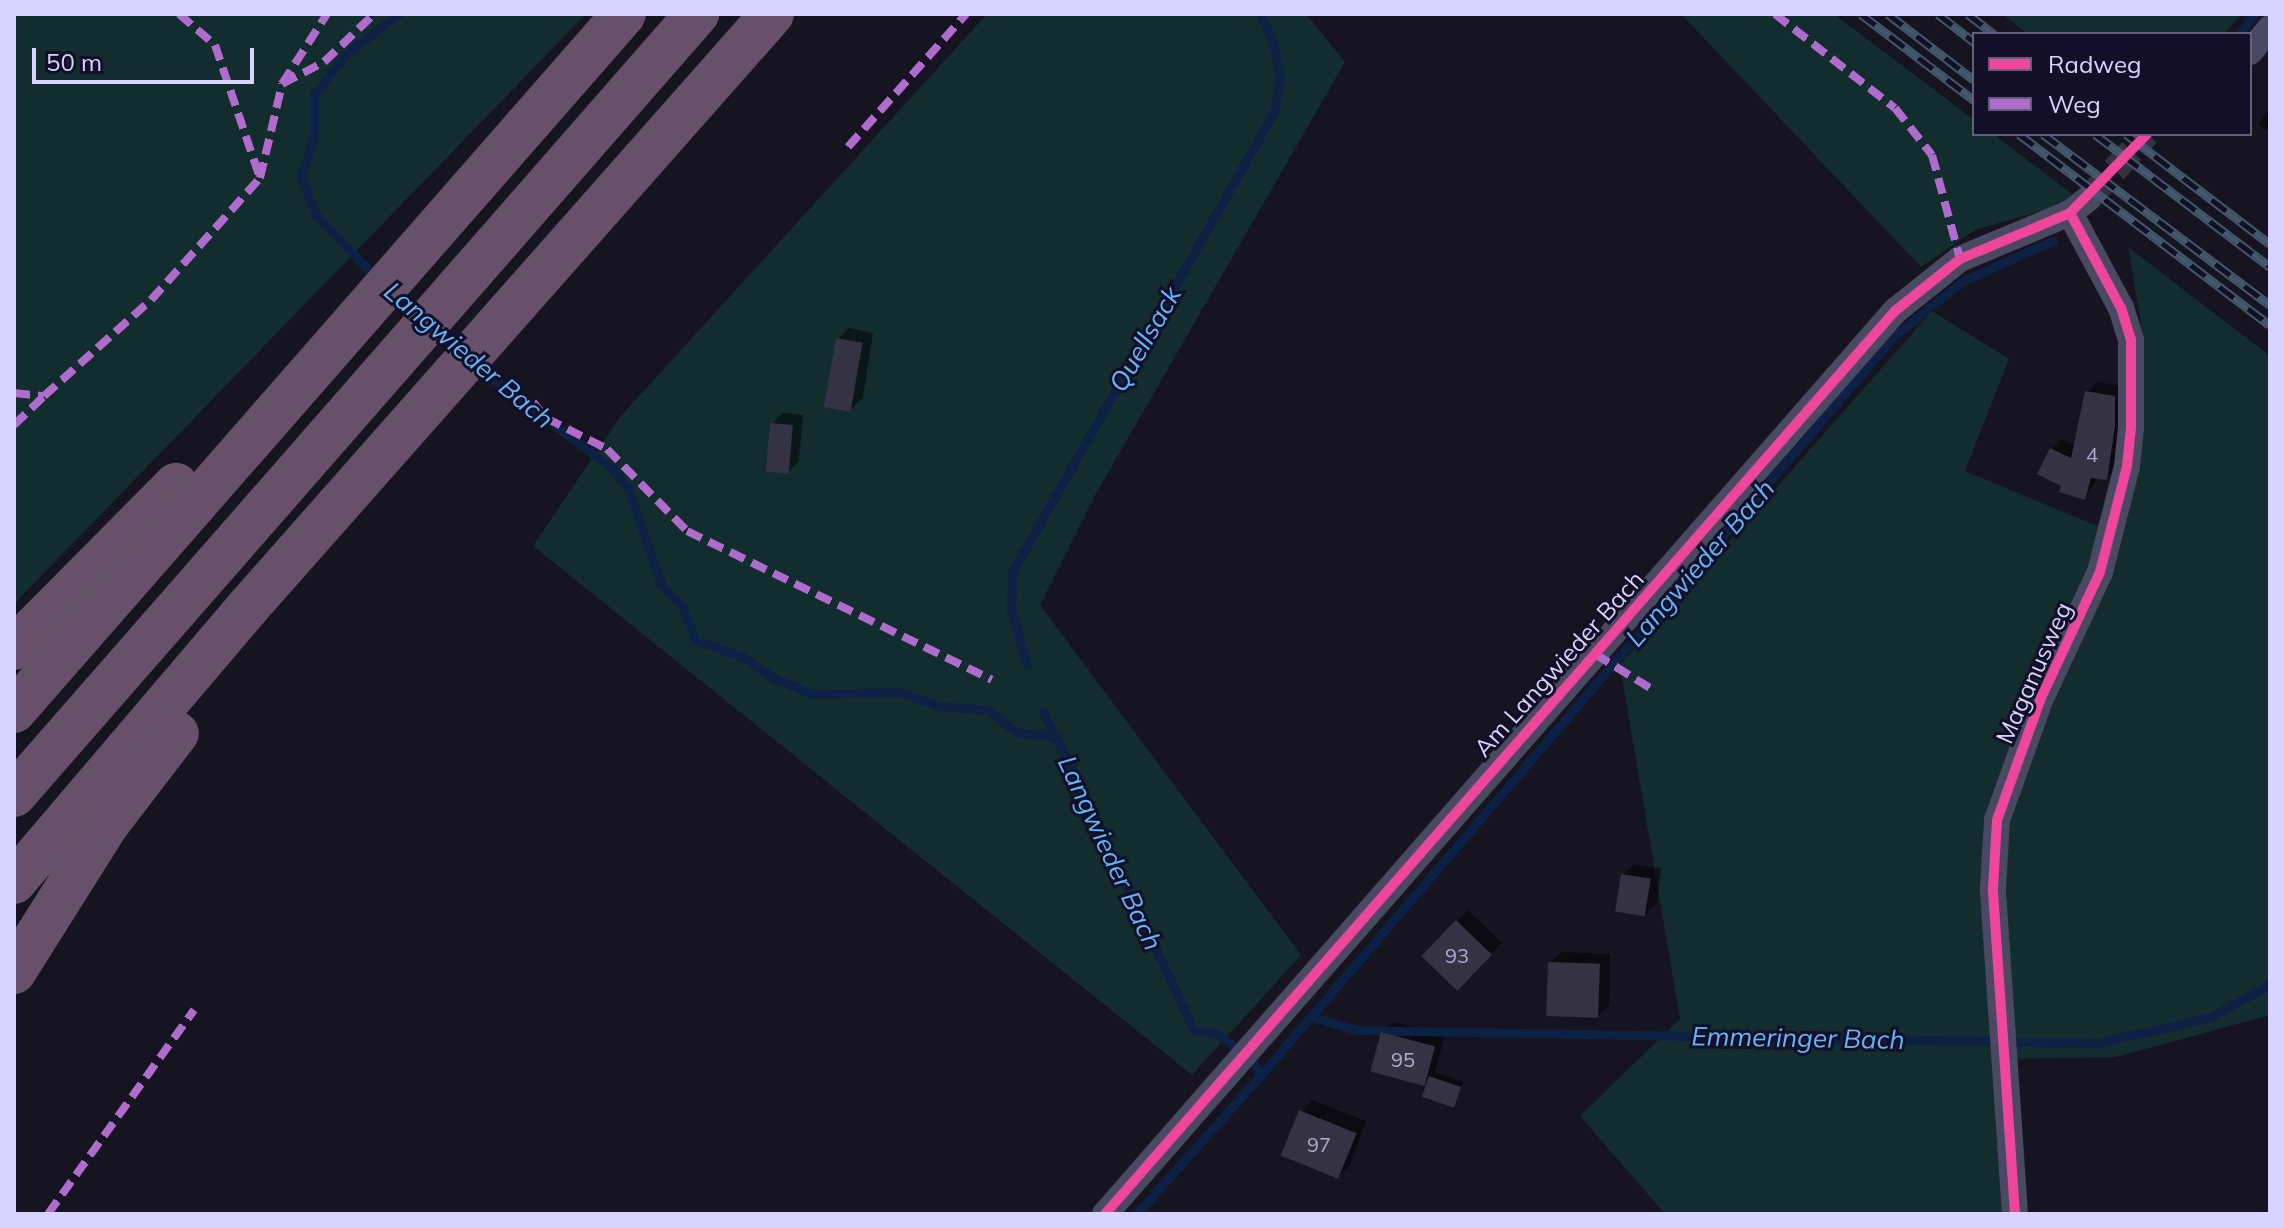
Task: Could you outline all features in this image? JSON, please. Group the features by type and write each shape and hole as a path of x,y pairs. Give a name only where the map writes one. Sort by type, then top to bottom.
{"highway":[{"path":"14,711 624,14"},
{"path":"14,795 697,14"},
{"path":"14,882 248,607 421,417 506,315 772,14"},
{"path":"14,648 225,436 324,355"},
{"path":"14,972 108,823 223,673 248,607"}],"street":[{"path":"2252,50 2270,28"},
{"name":"Maganusweg","path":"2015,1214 1993,888 1997,820 2041,698 2100,572 2131,427 2131,340 2079,206"},
{"name":"Am Langwieder Bach","path":"1105,1214 1895,311 1960,259 2079,206"}],"green space":[{"path":"14,14 586,14 14,604"},
{"path":"987,14 1306,14 1345,62 1094,497 1040,605 1301,955 1192,1075 533,546 620,417"},
{"path":"1681,14 1834,14 1972,118 1972,136 1996,136 2072,194 2062,205 1975,230 1921,267"},
{"path":"2002,14 2242,14 2226,32 2025,32"},
{"path":"2128,247 2270,356 2270,1015 2116,1057 2007,1059 1999,857 2007,804 2141,427 2140,317"},
{"path":"1932,311 2009,359 1965,471 2102,528 2102,543 2003,771 2011,1214 1665,1214 1580,1116 1680,1019 1620,665"}],"building":[{"path":"836,338 863,343 850,412 824,407"},
{"path":"2085,391 2115,396 2115,426 2107,480 2091,478 2085,500 2059,492 2061,486 2037,474 2050,448 2071,458"},
{"path":"770,423 793,425 789,474 766,472"},
{"path":"1621,874 1651,879 1645,916 1615,912"},
{"path":"1456,920 1492,955 1457,991 1421,956"},
{"path":"1548,962 1600,964 1598,1018 1546,1016"},
{"path":"1381,1032 1435,1046 1424,1086 1370,1072"},
{"path":"1429,1076 1461,1087 1454,1108 1422,1097"},
{"path":"1299,1110 1356,1133 1338,1179 1281,1155"}],"waterway":[{"name":"Langwieder Bach","path":"377,279 316,215 301,177 314,136 314,95 346,54 398,14"},
{"name":"Quellsack","path":"1027,665 1011,609 1012,572 1274,112 1280,78 1274,45 1260,14"},
{"name":"Langwieder Bach","path":"2241,32 2254,14"},
{"name":"Langwieder Bach","path":"1260,1076 1894,336 1963,281 2052,241"},
{"name":"Langwieder Bach","path":"394,294 419,316"},
{"name":"Langwieder Bach","path":"475,366 613,469 628,488 661,585 682,605 695,640 743,657 773,678 813,694 899,692 939,706 987,710 1016,732 1056,737 1194,1030 1218,1034 1256,1066 1260,1076 1136,1214"},
{"name":"Quellsack","path":"1043,712 1056,737"},
{"name":"Emmeringer Bach","path":"1315,1018 1357,1030 2097,1043 2211,1017 2270,984"}],"tunnel":[{"path":"2088,199 2145,136"}],"railway":[{"path":"1861,14 1972,98"},
{"path":"1888,14 1972,78"},
{"path":"1938,14 1972,40"},
{"path":"1968,14 1991,32"},
{"path":"2022,136 2270,325"},
{"path":"2046,136 2270,305"},
{"path":"2098,136 2270,267"},
{"path":"2129,136 2270,244"}],"marked path":[{"path":"179,14 215,45 260,178"},
{"path":"14,393 44,396 151,300 260,178 282,84 327,14"},
{"path":"282,84 324,62 374,14"},
{"path":"848,147 966,14"},
{"path":"1775,14 1895,108 1932,155 1960,259"},
{"path":"14,425 44,396"},
{"path":"533,402 546,418 607,449 687,531 992,680"},
{"path":"1595,654 1650,688"},
{"path":"48,1214 194,1010"}],"cycle path":[{"path":"1105,1214 1895,311 1960,259 2070,213 2145,136"},
{"path":"2015,1214 1993,888 1997,820 2041,698 2100,572 2127,466 2131,427 2131,340 2121,308 2070,213"}]}
